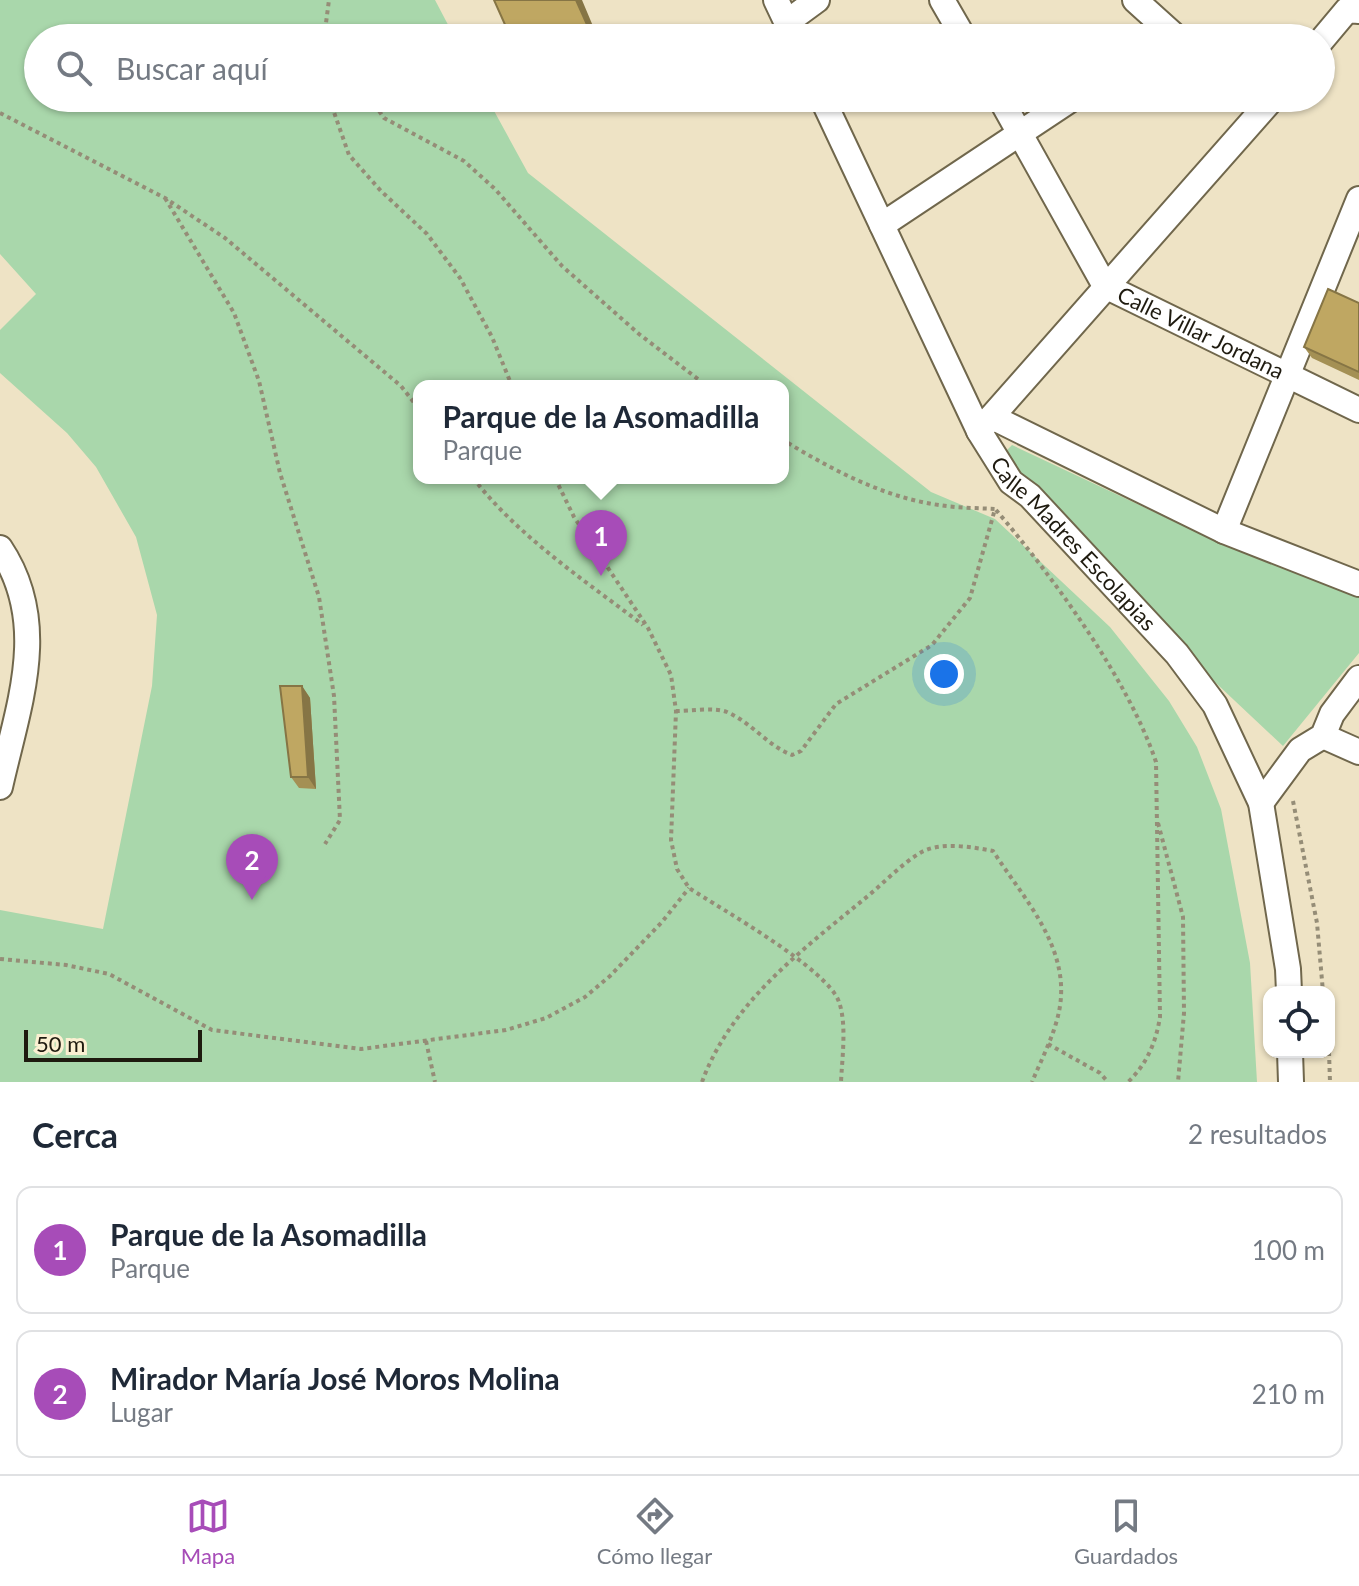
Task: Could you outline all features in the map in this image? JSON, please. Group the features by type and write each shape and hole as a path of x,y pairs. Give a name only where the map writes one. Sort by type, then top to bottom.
{"street":[{"path":"786,20 817,0"},
{"path":"942,0 956,24"},
{"path":"1135,0 1159,24"},
{"path":"1335,24 1347,10 1359,11"},
{"name":"Calle Madres Escolapias","path":"829,112 1011,482 1030,496 1177,654 1215,705 1261,803 1289,986"},
{"name":"Calle Villar Jordana","path":"1008,112 1105,286 1359,410"},
{"path":"882,225 1051,112"},
{"path":"985,424 1253,112"},
{"path":"1224,531 1359,199"},
{"name":"Calle Madres Escolapias","path":"985,424 1224,531 1359,584"},
{"path":"0,548 9,562 24,601 29,644 0,787"},
{"path":"1261,803 1300,750 1323,736 1332,714 1359,678"},
{"path":"1323,736 1359,752"},
{"path":"1290,1058 1291,1082"}],"path":[{"path":"327,24 329,0"},
{"path":"334,112 349,155 381,191 427,234 460,278 492,337 510,380"},
{"path":"380,112 384,118 464,161 495,189 562,266 639,334 699,380"},
{"path":"0,113 165,198 225,238 401,386 413,401"},
{"path":"165,198 234,313 259,381 280,473 319,597 334,696 340,820 325,844"},
{"path":"789,444 830,468 880,490 937,505 995,509 1024,543 1086,632 1146,735 1156,762 1160,1017 1156,1041 1128,1082"},
{"path":"478,484 491,502 553,556 648,628"},
{"path":"558,484 574,517 648,628 671,675 676,711 671,840 677,869 689,888 823,978 839,1002 843,1042 841,1082"},
{"path":"676,711 725,711 755,729 780,750 792,755 801,751 836,704 932,645 970,598 995,509"},
{"path":"1298,789 1293,801 1317,923 1322,986"},
{"path":"1157,817 1183,917 1184,1013 1178,1082"},
{"path":"702,1082 724,1041 765,984 794,957 922,851 961,845 993,851 1052,941 1062,980 1060,1010 1032,1082"},
{"path":"0,959 66,965 109,974 212,1030 361,1049 506,1030 546,1018 585,997 634,953 689,888"},
{"path":"426,1041 435,1082"},
{"path":"1048,1044 1100,1073 1108,1082"},
{"path":"1329,1058 1330,1082"}],"green space":[{"path":"0,0 435,0 448,24 24,24 24,112 495,112 528,173 931,492 995,519 1110,627 1169,701 1197,747 1221,809 1250,963 1257,1082 0,1082 0,910 103,929 152,686 157,615 136,537 96,467 67,433 0,373 0,330 36,294 0,254"},
{"path":"1012,445 1218,542 1359,593 1359,653 1283,746 1184,653 1028,486 1007,450"}],"building":[{"path":"494,0 576,0 587,24 505,24"},
{"path":"1328,289 1359,303 1359,372 1304,347"},
{"path":"280,686 302,686 308,777 291,777"}],"place":[{"name":"Parque de la Asomadilla","path":"601,576"},
{"name":"Mirador María José Moros Molina","path":"252,900"}]}
